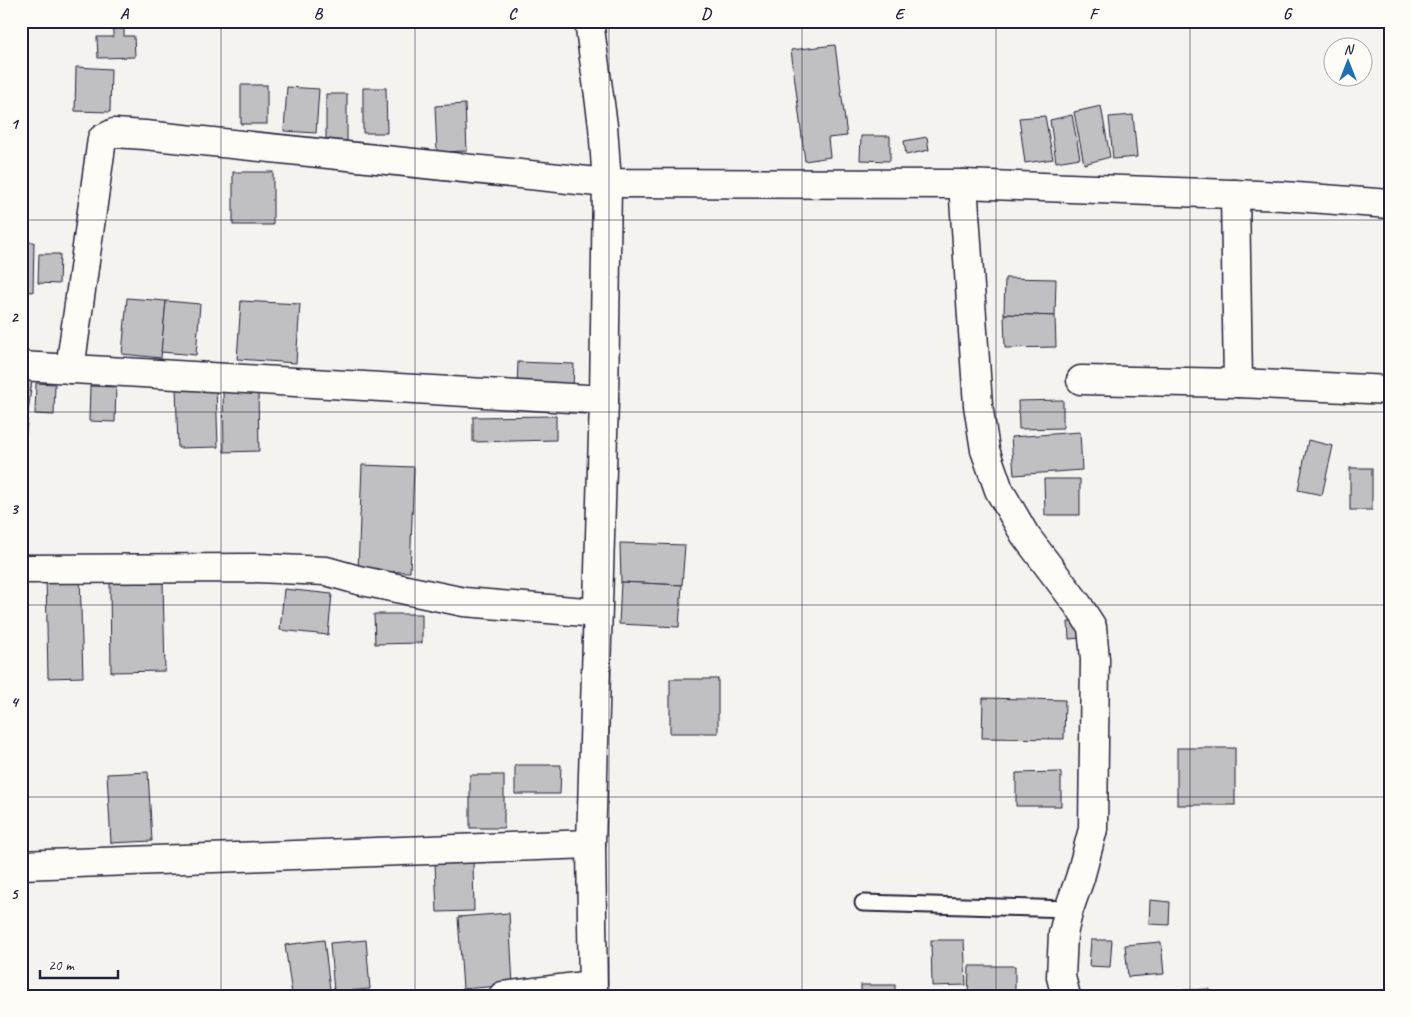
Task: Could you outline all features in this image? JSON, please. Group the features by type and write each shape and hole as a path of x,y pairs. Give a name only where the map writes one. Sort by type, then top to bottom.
{"street":[{"path":"503,996 593,990 591,844 604,400 607,183 603,126 589,21"},
{"path":"70,369 102,139 114,133 607,183 964,184 1282,196 1390,204"},
{"path":"964,184 978,405 985,450 999,490 1025,535 1078,605 1092,627 1095,660 1092,829 1063,934 1061,977 1066,996"},
{"path":"1234,194 1238,383"},
{"path":"21,366 604,400"},
{"path":"1081,380 1238,383 1390,390"},
{"path":"21,569 256,568 326,571 358,580 464,602 597,613"},
{"path":"21,865 591,844"}],"lane":[{"path":"863,903 1069,909"}],"building":[{"path":"113,29 124,29 124,36 134,36 135,57 98,58 97,37 113,37"},
{"path":"835,45 847,136 828,138 830,157 805,161 791,50"},
{"path":"76,67 111,69 110,112 75,111"},
{"path":"241,85 267,85 267,124 241,124"},
{"path":"287,87 319,89 316,133 284,131"},
{"path":"363,88 386,88 387,133 363,133"},
{"path":"326,94 347,94 347,144 326,143"},
{"path":"465,104 467,151 437,152 435,106"},
{"path":"1101,106 1110,157 1084,164 1074,112"},
{"path":"1072,115 1080,158 1056,162 1050,120"},
{"path":"1133,115 1137,157 1113,159 1109,117"},
{"path":"1045,116 1053,159 1025,163 1019,118"},
{"path":"861,136 890,136 890,161 860,160"},
{"path":"927,137 929,150 906,155 904,141"},
{"path":"233,172 273,172 273,225 233,225"},
{"path":"1388,238 1390,238 1390,267 1387,266"},
{"path":"21,242 34,242 33,292 21,291"},
{"path":"39,254 60,254 59,284 38,283"},
{"path":"1005,278 1056,279 1055,316 1004,314"},
{"path":"1387,294 1390,294 1390,308 1385,307"},
{"path":"127,298 166,301 161,358 122,354"},
{"path":"166,301 200,304 196,355 161,352"},
{"path":"241,301 300,304 296,363 237,359"},
{"path":"1004,314 1055,316 1056,347 1005,348"},
{"path":"518,362 574,364 573,389 517,387"},
{"path":"21,378 32,379 24,449 21,449"},
{"path":"36,383 55,384 54,415 35,414"},
{"path":"216,385 218,447 178,448 176,387"},
{"path":"90,386 116,387 115,422 89,421"},
{"path":"223,389 258,389 259,451 224,452"},
{"path":"1063,400 1063,428 1019,429 1018,401"},
{"path":"556,416 556,440 473,442 473,417"},
{"path":"1080,432 1082,470 1014,475 1011,437"},
{"path":"1308,440 1333,446 1322,495 1298,490"},
{"path":"362,465 414,467 410,572 358,571"},
{"path":"1350,468 1372,468 1372,510 1350,510"},
{"path":"1044,479 1080,479 1080,515 1045,515"},
{"path":"620,543 685,545 682,585 621,582"},
{"path":"80,575 83,677 48,678 46,576"},
{"path":"163,582 165,671 111,672 110,583"},
{"path":"621,582 682,585 679,627 619,624"},
{"path":"284,589 332,594 328,635 280,630"},
{"path":"374,614 422,614 422,643 375,644"},
{"path":"1068,622 1080,622 1081,638 1069,639"},
{"path":"670,679 718,679 718,733 670,733"},
{"path":"983,698 1065,700 1064,739 982,738"},
{"path":"1177,748 1235,748 1235,805 1177,805"},
{"path":"515,765 561,765 560,794 515,794"},
{"path":"148,772 152,841 111,843 107,774"},
{"path":"1061,772 1061,806 1016,806 1016,773"},
{"path":"470,775 504,775 504,828 470,828"},
{"path":"473,862 474,911 437,912 435,863"},
{"path":"1150,900 1170,902 1169,925 1149,924"},
{"path":"509,913 513,985 463,989 458,917"},
{"path":"324,940 330,989 292,994 285,945"},
{"path":"366,940 370,989 334,992 330,943"},
{"path":"931,940 964,940 966,985 932,986"},
{"path":"1091,940 1112,940 1110,967 1089,966"},
{"path":"1161,942 1164,974 1128,977 1125,945"},
{"path":"969,966 1015,966 1015,996 968,996"},
{"path":"861,985 895,985 895,996 861,996"},
{"path":"1209,989 1209,996 1165,996 1165,991"}]}
